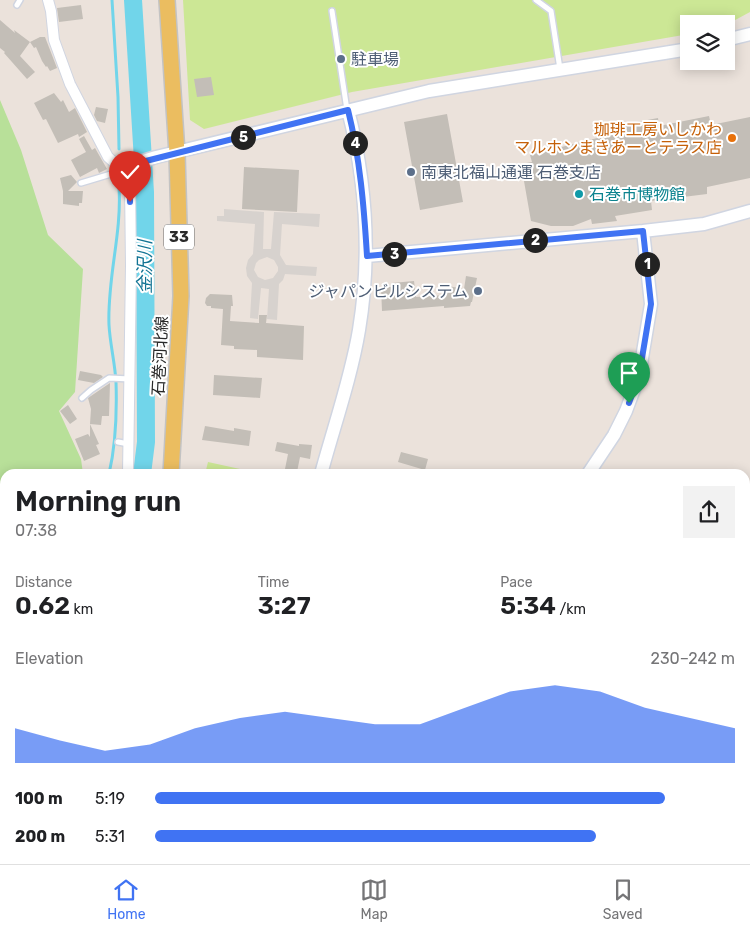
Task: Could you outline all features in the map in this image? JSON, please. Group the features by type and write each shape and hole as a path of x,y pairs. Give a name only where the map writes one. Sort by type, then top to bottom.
{"main road":[{"name":"石巻河北線","path":"166,0 177,152 181,296 171,469"}],"street":[{"path":"48,0 54,40 70,84 108,157 126,166 156,157 429,91 680,50"},
{"path":"735,38 750,34"},
{"path":"322,469 354,358 363,303 367,256 361,183 354,135 348,110"},
{"path":"126,166 130,184 131,265 126,378 128,469"},
{"path":"367,256 704,224 750,211"},
{"path":"591,469 614,435 626,412 639,376 651,304 643,231"}],"lane":[{"path":"536,0 551,11 560,70"},
{"path":"332,11 348,110"},
{"path":"81,183 111,174 126,166"},
{"path":"82,398 109,378 126,378"},
{"path":"118,442 129,444"}],"green space":[{"name":"駐車場","path":"183,0 750,0 750,12 735,20 735,15 680,15 680,36 352,92 204,129 190,120"},
{"path":"0,100 21,150 48,235 83,269 75,392 59,411 81,459 82,469 0,469"},
{"path":"208,462 240,469 206,469"}],"shaded area":[{"path":"224,209 264,212 263,249 271,249 274,212 320,214 319,227 282,224 280,255 286,265 317,267 316,276 285,274 279,284 277,320 267,319 269,289 261,288 258,319 250,318 252,283 247,276 246,268 248,260 253,254 255,224 217,221 217,216 224,216","holes":["267,257 274,260 278,271 273,278 265,280 258,277 254,270 256,263"]}],"building":[{"path":"81,5 83,19 59,22 57,8"},
{"path":"0,20 15,33 14,30 30,42 20,56 35,72 27,79 0,48"},
{"path":"40,37 45,37 57,68 50,71 42,61 36,47 34,48 30,42"},
{"path":"211,77 214,95 197,97 194,79"},
{"path":"54,93 61,102 63,100 69,112 75,108 87,132 79,137 78,134 58,143 46,119 43,120 34,103"},
{"path":"96,107 108,109 105,123 97,121 94,115"},
{"path":"447,114 463,202 420,210 404,122"},
{"path":"709,116 711,125 750,117 750,178 707,187 707,194 651,201 652,210 615,216 617,221 592,224 591,219 573,226 551,226 531,221 521,164 532,162 530,155 617,133 616,126 658,118 659,126"},
{"path":"84,136 92,150 95,148 107,169 99,173 97,168 80,177 71,160 86,152 79,139"},
{"path":"244,167 299,170 297,212 242,209"},
{"path":"71,175 77,182 68,191 83,191 82,203 79,203 79,206 63,204 60,178"},
{"path":"466,276 477,278 470,306 382,311 381,287 392,287 392,283 414,281 416,297 446,295 448,286 464,289"},
{"path":"210,294 232,295 233,306 231,306 230,321 259,323 259,315 267,315 266,323 304,326 303,360 257,357 257,350 234,349 234,346 221,345 223,309 207,306 205,303 206,298"},
{"path":"80,371 103,377 94,383 78,380"},
{"path":"214,375 262,378 260,398 213,395"},
{"path":"110,383 109,416 102,416 101,425 90,424 91,409 88,398"},
{"path":"68,405 77,419 70,424 60,411"},
{"path":"90,424 99,444 96,445 100,454 84,461 75,439 88,434 90,437"},
{"path":"205,426 234,431 234,428 251,431 249,446 202,440"},
{"path":"277,442 299,446 299,444 312,445 310,459 300,457 298,469 285,469 288,454 275,451"},
{"path":"401,452 428,459 425,469 398,462"}],"waterway":[{"path":"112,0 119,149"},
{"name":"金沢川","path":"133,0 145,192 146,442 143,469"},
{"path":"110,469 115,440 116,382 109,325 109,308 118,222 119,188"}],"place":[{"name":"駐車場","path":"341,59"},
{"name":"珈琲工房いしかわ マルホンまきあーとテラス店","path":"732,138"},
{"name":"南東北福山通運 石巻支店","path":"411,172"},
{"name":"石巻市博物館","path":"579,194"},
{"name":"ジャパンビルシステム","path":"478,291"}],"route":[{"path":"130,202 130,184 127,174 120,168 156,157 348,110 354,135 361,183 367,256 643,231 651,304 639,376 629,403"}]}
